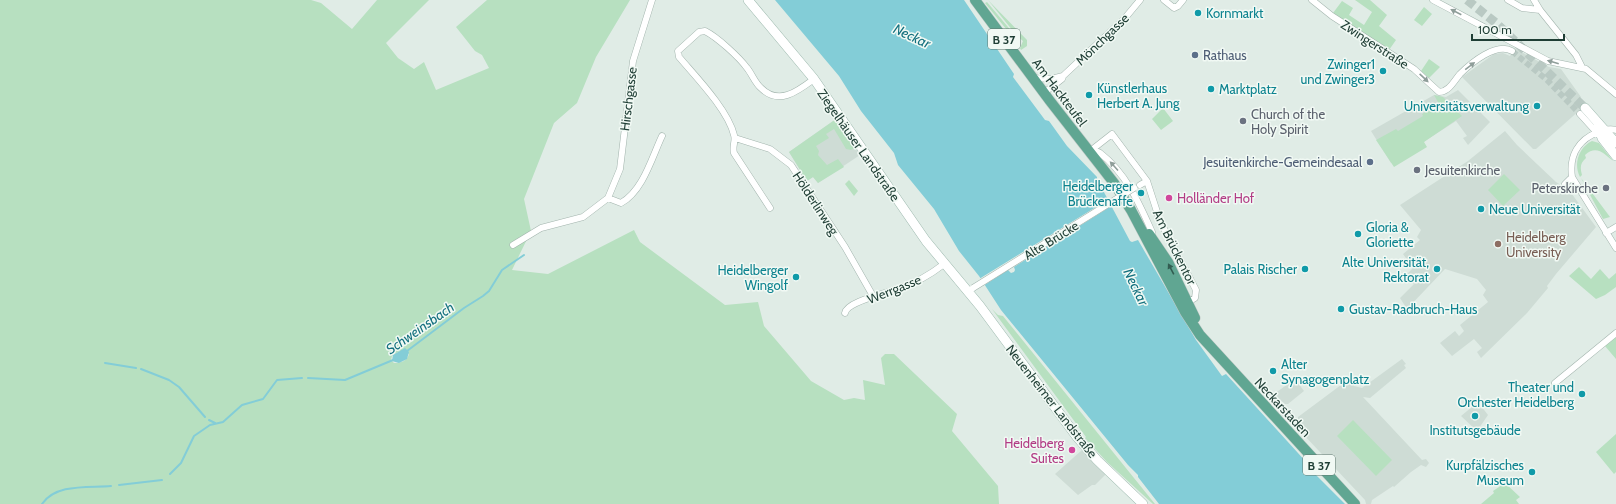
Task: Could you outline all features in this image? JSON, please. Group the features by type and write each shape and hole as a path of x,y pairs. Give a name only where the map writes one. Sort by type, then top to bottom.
{"main road":[{"name":"Ziegelhäuser Landstraße","path":"748,0 814,79 944,264 970,290"},
{"name":"Am Hackteufel","path":"975,0 1089,152 1107,173 1124,199"},
{"path":"1583,111 1597,121 1601,133 1616,156"},
{"path":"1601,133 1615,137"},
{"name":"Neckarstaden","path":"1124,199 1209,345 1355,504"},
{"name":"Neckarstaden","path":"1131,210 1151,236 1168,262 1185,304"},
{"name":"Neuenheimer Landstraße","path":"970,290 1084,447 1143,504"}],"street":[{"name":"Hirschgasse","path":"608,198 620,169 632,61 652,0"},
{"name":"Mönchgasse","path":"1044,93 1062,79 1063,76 1125,18 1140,0"},
{"path":"1164,0 1172,7 1178,6 1183,0"},
{"name":"Zwingerstraße","path":"1312,0 1332,16 1414,69 1436,90 1442,92 1448,89 1461,73 1491,51 1500,49 1512,51"},
{"path":"1433,0 1548,61 1582,67 1595,75 1616,94"},
{"path":"1508,0 1522,8 1540,10"},
{"path":"1534,0 1540,10 1576,55 1582,67"},
{"path":"770,208 734,153 733,145 735,138 721,110 678,55 678,51 699,32 707,32 742,62 760,88 774,96 784,96 795,93 814,79"},
{"path":"1033,78 1051,79 1063,76"},
{"path":"1583,111 1601,133 1585,138 1576,149 1571,165 1572,177 1616,248"},
{"name":"Am Brückentor","path":"1089,152 1112,134 1147,181 1160,221 1196,290 1196,297 1185,304"},
{"path":"513,245 541,228 583,217 608,198 620,203 631,194 643,176 662,136"},
{"name":"Hölderlinweg","path":"735,138 770,149 791,165 846,247 873,296"},
{"path":"1089,152 1099,152 1121,174 1135,196 1152,232 1151,236"},
{"path":"1565,184 1572,177"},
{"name":"Alte Brücke","path":"970,290 1147,181"},
{"path":"1606,233 1616,227"},
{"name":"Werrgasse","path":"845,313 847,308 873,296 900,288 924,277 944,264"},
{"path":"1555,383 1616,333"}],"shaded area":[{"path":"1514,48 1549,67 1561,69 1581,97 1576,103 1581,109 1536,149 1533,149 1462,77 1494,54 1503,53 1510,56"},
{"path":"1458,90 1490,122 1468,145 1463,138 1467,136 1456,121 1391,163 1371,131 1434,95 1446,97"},
{"path":"836,119 860,155 818,183 813,177 807,181 789,152"},
{"name":"Heidelberg University","path":"1505,131 1517,145 1556,182 1569,190 1596,227 1556,274 1547,286 1548,288 1527,313 1481,358 1477,352 1482,348 1474,339 1452,356 1440,343 1455,331 1459,336 1464,331 1460,325 1488,302 1483,295 1486,290 1477,279 1445,269 1407,309 1400,298 1414,284 1406,275 1413,268 1403,254 1420,240 1417,237 1421,230 1400,205 1468,161"},
{"path":"1402,359 1406,364 1404,365 1406,368 1370,398 1363,397 1422,460 1426,459 1429,463 1426,467 1421,465 1411,472 1394,487 1393,486 1372,500 1371,504 1366,504 1365,500 1303,434 1298,433 1298,417 1345,382 1353,381 1354,386 1362,388"},
{"path":"1295,379 1304,391 1288,404 1285,404 1274,394"},
{"name":"Institutsgebäude","path":"1478,402 1488,415 1477,431 1461,416"},
{"path":"1082,450 1106,474 1095,485 1092,485 1078,495 1055,474"}],"green space":[{"path":"0,0 311,0 321,3 352,29 377,0 429,0 386,43 398,58 414,69 424,62 436,90 489,68 482,55 475,51 456,27 487,0 630,0 596,57 577,103 554,123 524,199 531,231 512,270 548,274 634,230 640,242 725,305 758,302 764,326 811,381 844,400 854,398 865,400 863,380 885,385 881,358 885,354 894,354 957,414 952,431 998,486 999,504 0,504","holes":["400,351 409,354 407,358 401,362 394,363 391,360 392,356"]},
{"path":"988,0 1027,40 1027,46 1021,50 1020,48 1023,41 1017,36"},
{"path":"1355,0 1370,0 1387,15 1379,26 1396,40 1389,50 1333,13 1342,1 1353,8 1349,15 1364,25 1372,12"},
{"path":"987,2 1013,33 1015,40 985,3"},
{"path":"1424,7 1432,14 1422,26 1414,20"},
{"path":"1429,59 1440,67 1429,78 1421,71"},
{"path":"1434,95 1443,97 1462,116 1424,142 1427,147 1394,167 1376,140 1396,129 1398,131 1423,116 1422,114 1439,104"},
{"path":"1163,108 1173,121 1161,130 1152,119"},
{"path":"836,119 855,148 851,150 846,149 834,129 826,134 829,138 816,146 819,151 818,155 827,165 838,159 844,167 818,183 813,177 807,181 789,152"},
{"path":"1592,141 1599,143 1613,161 1597,150 1593,150 1585,155 1586,158 1582,164 1582,175 1580,177 1577,167 1578,156 1584,147"},
{"path":"1504,174 1520,190 1503,206 1488,190"},
{"path":"1581,178 1610,217 1603,219"},
{"path":"849,180 858,191 854,196 845,184"},
{"path":"1579,267 1591,279 1600,269 1609,279 1616,273 1616,287 1605,295 1596,299 1569,276"},
{"path":"992,309 998,315 1003,316 1155,504 1153,504 1107,462 1085,438 1086,437"},
{"path":"1616,337 1616,359 1605,346"},
{"path":"1353,420 1392,460 1376,476 1337,436"},
{"path":"1616,434 1616,472 1614,474 1596,452"},
{"path":"1505,483 1520,497 1516,500 1519,504 1481,504 1494,493 1493,491"}],"water":[{"name":"Neckar","path":"775,0 964,0 1014,74 1013,77 1045,120 1049,121 1067,146 1097,177 1130,241 1132,242 1138,240 1196,340 1222,376 1226,374 1308,464 1306,465 1345,504 1159,504 1138,475 1128,465 1001,310 979,276 959,251 934,209 898,165 894,153 861,111 839,76"},
{"path":"405,348 409,352 407,359 399,363 392,361 393,355"}],"pier":[{"path":"1109,199 1113,205 1014,267 1014,272 1011,273 1008,270 983,286 979,279"}],"waterway":[{"name":"Schweinsbach","path":"407,351 464,308 483,296 489,291 502,270 524,255"},
{"name":"Schweinsbach","path":"308,378 345,380 393,360"},
{"path":"105,363 136,368"},
{"path":"141,369 169,380 179,387 205,417"},
{"path":"170,474 181,463 194,436 210,425 223,422 242,405 263,399 277,380 302,378"},
{"path":"209,420 215,423"},
{"path":"119,485 162,480"},
{"path":"42,504 48,497 64,490 83,487 111,486"}],"tunnel":[{"path":"1467,0 1496,23 1585,108"},
{"path":"1512,51 1547,80 1580,114"}],"place":[{"name":"Kornmarkt","path":"1198,13"},
{"name":"Rathaus","path":"1195,55"},
{"name":"Zwinger1 und Zwinger3","path":"1383,71"},
{"name":"Marktplatz","path":"1211,89"},
{"name":"Künstlerhaus Herbert A. Jung","path":"1089,95"},
{"name":"Universitätsverwaltung","path":"1537,106"},
{"name":"Church of the Holy Spirit","path":"1243,121"},
{"name":"Jesuitenkirche-Gemeindesaal","path":"1370,162"},
{"name":"Jesuitenkirche","path":"1417,170"},
{"name":"Peterskirche","path":"1606,188"},
{"name":"Heidelberger Brückenaffe","path":"1141,193"},
{"name":"Holländer Hof","path":"1169,198"},
{"name":"Neue Universität","path":"1481,209"},
{"name":"Gloria & Gloriette","path":"1358,234"},
{"name":"Heidelberg University","path":"1498,244"},
{"name":"Palais Rischer","path":"1305,269"},
{"name":"Alte Universität, Rektorat","path":"1437,269"},
{"name":"Heidelberger Wingolf","path":"796,277"},
{"name":"Gustav-Radbruch-Haus","path":"1341,309"},
{"name":"Alter Synagogenplatz","path":"1273,371"},
{"name":"Theater und Orchester Heidelberg","path":"1582,394"},
{"name":"Institutsgebäude","path":"1475,416"},
{"name":"Heidelberg Suites","path":"1072,450"},
{"name":"Kurpfälzisches Museum","path":"1532,472"}]}
